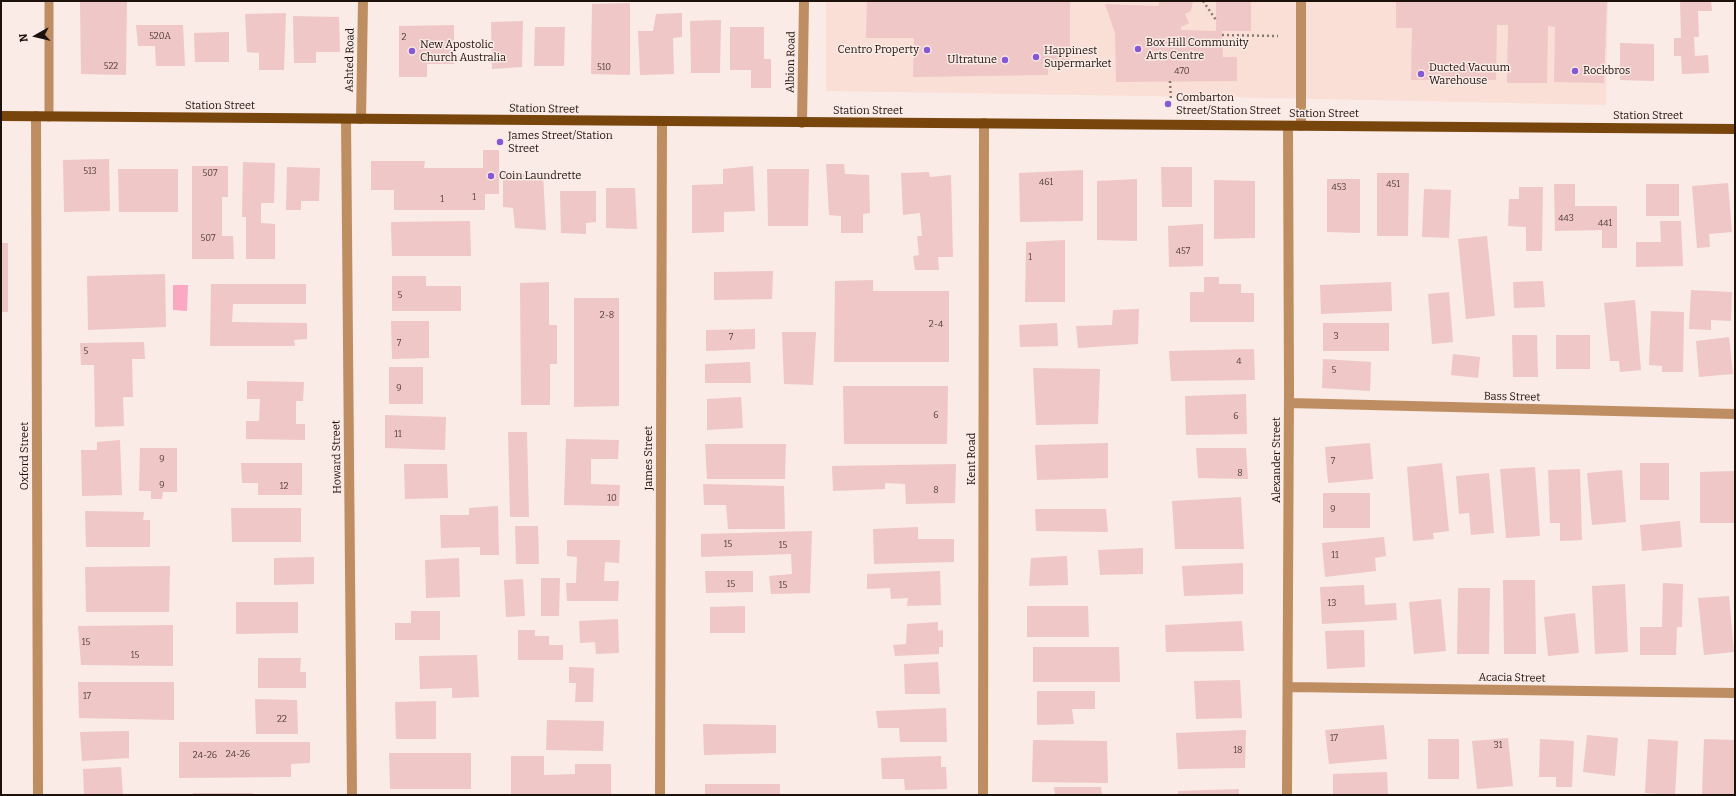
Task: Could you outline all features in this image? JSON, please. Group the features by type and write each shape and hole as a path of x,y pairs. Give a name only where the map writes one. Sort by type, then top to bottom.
{"main road":[{"name":"Station Street","path":"1,116 1735,129"}],"street":[{"name":"Ashted Road","path":"361,119 363,1"},
{"name":"Albion Road","path":"802,123 804,1"},
{"path":"1301,1 1301,126"},
{"name":"Oxford Street","path":"36,116 38,795"},
{"name":"Howard Street","path":"346,119 352,795"},
{"name":"James Street","path":"660,795 662,122"},
{"name":"Kent Road","path":"984,123 984,795"},
{"name":"Alexander Street","path":"1287,795 1289,403 1288,126"},
{"name":"Bass Street","path":"1289,403 1735,414"},
{"name":"Acacia Street","path":"1288,687 1735,693"}],"lane":[{"path":"49,1 49,117"}],"path":[{"path":"1202,1 1216,20"},
{"path":"1222,35 1278,36"},
{"path":"1170,81 1171,101"}],"shaded area":[{"path":"826,1 1608,1 1606,105 826,91"},
{"path":"173,285 188,285 187,311 173,310"}],"building":[{"path":"80,1 127,1 126,75 81,74"},
{"path":"867,1 1070,1 1070,60 1048,60 1048,75 913,77 914,38 866,38"},
{"path":"1160,1 1193,1 1191,11 1185,14 1189,23 1181,27 1181,30 1216,31 1216,1 1251,1 1251,31 1222,31 1223,57 1237,57 1237,81 1116,82 1115,33 1105,4 1158,6"},
{"path":"1396,1 1607,1 1604,83 1554,82 1555,27 1548,26 1547,83 1507,83 1508,25 1497,25 1496,80 1411,80 1412,28 1396,28"},
{"path":"1680,1 1711,1 1712,11 1698,11 1699,37 1694,37 1695,56 1708,55 1709,73 1682,74 1681,56 1674,56 1674,38 1681,38"},
{"path":"630,3 630,75 591,74 592,4"},
{"path":"286,13 284,70 259,70 259,53 247,52 245,14"},
{"path":"682,13 682,37 673,38 674,74 640,75 638,31 653,31 656,14"},
{"path":"293,16 339,17 340,52 316,52 316,63 294,63"},
{"path":"721,20 720,73 691,73 690,21"},
{"path":"523,21 522,67 492,69 491,22"},
{"path":"136,25 183,25 185,66 156,66 155,46 138,46"},
{"path":"454,25 454,64 427,64 427,77 399,77 399,26"},
{"path":"535,27 565,27 564,66 534,66"},
{"path":"730,27 764,27 764,59 771,59 771,88 751,88 751,70 730,70"},
{"path":"229,32 229,62 195,62 194,33"},
{"path":"1620,43 1654,44 1654,81 1620,80"},
{"path":"483,150 499,150 499,194 485,194 485,210 394,210 394,190 371,190 371,161 425,161 424,168 483,168"},
{"path":"109,159 110,211 64,212 63,160"},
{"path":"243,162 275,163 274,203 261,203 261,223 275,224 275,259 246,259 246,217 242,217"},
{"path":"826,164 844,164 845,174 869,175 870,213 863,214 863,233 841,233 841,216 829,215"},
{"path":"192,166 228,166 228,197 222,197 222,236 233,236 234,259 192,259"},
{"path":"753,166 755,211 724,212 724,232 692,233 692,185 723,184 723,169"},
{"path":"287,167 320,168 319,201 301,201 301,210 286,210"},
{"path":"1161,167 1192,167 1192,207 1162,207"},
{"path":"118,169 178,169 178,212 119,212"},
{"path":"767,169 809,169 808,226 768,226"},
{"path":"1083,170 1083,221 1020,222 1019,173"},
{"path":"929,172 930,177 951,175 953,257 938,257 939,270 915,270 913,256 919,255 917,236 922,236 920,213 903,215 901,173"},
{"path":"1377,173 1409,173 1408,236 1377,236"},
{"path":"503,174 543,174 546,230 515,228 513,208 503,207"},
{"path":"1137,179 1137,241 1097,240 1097,181"},
{"path":"1327,179 1360,179 1360,233 1327,232"},
{"path":"1214,180 1255,181 1255,238 1214,239"},
{"path":"1728,183 1732,232 1709,234 1710,247 1697,248 1692,186"},
{"path":"1554,184 1575,184 1575,206 1617,206 1617,248 1602,248 1602,230 1555,231"},
{"path":"1646,184 1679,184 1679,216 1646,216"},
{"path":"1519,187 1543,187 1542,251 1526,251 1526,227 1508,226 1509,199 1519,199"},
{"path":"606,188 635,188 637,229 606,228"},
{"path":"1424,189 1451,190 1449,238 1422,237"},
{"path":"560,191 596,191 596,222 586,223 586,234 561,233"},
{"path":"470,221 471,256 392,256 391,222"},
{"path":"1660,221 1681,221 1683,266 1636,267 1636,242 1661,242"},
{"path":"1203,224 1203,266 1169,267 1168,226"},
{"path":"1487,236 1495,316 1466,319 1458,239"},
{"path":"1065,240 1065,302 1025,302 1026,242"},
{"path":"1,243 8,243 8,312 1,312"},
{"path":"773,271 772,299 714,300 714,272"},
{"path":"165,274 166,327 88,330 87,276"},
{"path":"392,276 426,276 426,286 461,286 461,311 392,311"},
{"path":"1204,277 1219,277 1219,284 1241,284 1241,293 1254,293 1254,322 1190,322 1190,292 1204,292"},
{"path":"873,280 873,291 949,291 949,362 834,362 835,281"},
{"path":"1543,281 1545,307 1514,308 1513,282"},
{"path":"549,282 549,325 557,325 557,364 550,364 550,405 521,405 520,283"},
{"path":"1391,282 1392,311 1321,314 1320,285"},
{"path":"211,284 306,284 306,304 233,304 232,322 307,323 307,339 294,340 295,346 210,346"},
{"path":"1691,290 1732,292 1731,321 1711,320 1711,330 1689,329"},
{"path":"1449,292 1453,342 1432,344 1428,294"},
{"path":"574,298 619,298 619,406 574,407"},
{"path":"1635,300 1641,370 1620,372 1619,361 1610,361 1604,303"},
{"path":"1139,309 1138,344 1078,348 1076,326 1112,325 1113,310"},
{"path":"1651,311 1684,312 1683,372 1662,372 1662,366 1649,365"},
{"path":"391,321 429,321 429,358 392,359"},
{"path":"1057,323 1058,346 1020,347 1019,325"},
{"path":"1323,323 1389,323 1389,351 1323,351"},
{"path":"755,329 755,349 706,351 706,330"},
{"path":"782,332 816,332 813,385 784,384"},
{"path":"1512,335 1537,335 1538,377 1513,377"},
{"path":"1556,335 1590,335 1590,369 1556,369"},
{"path":"1729,337 1733,374 1699,377 1696,341"},
{"path":"144,342 145,359 132,359 133,397 123,397 124,426 95,427 94,365 81,365 80,343"},
{"path":"1254,349 1255,380 1171,381 1169,351"},
{"path":"1453,354 1480,357 1478,378 1451,375"},
{"path":"1323,359 1371,362 1370,391 1322,388"},
{"path":"750,362 751,383 705,383 705,364"},
{"path":"389,367 423,367 423,404 389,404"},
{"path":"1033,368 1100,369 1098,424 1036,425"},
{"path":"247,381 304,382 303,401 296,401 296,424 305,424 305,440 246,439 246,421 259,421 260,399 247,399"},
{"path":"843,386 948,386 947,444 844,444"},
{"path":"1246,394 1247,434 1186,435 1185,396"},
{"path":"741,397 743,428 707,430 707,399"},
{"path":"385,415 446,417 445,450 385,448"},
{"path":"508,432 527,432 529,517 510,517"},
{"path":"566,439 619,440 618,459 591,459 591,484 620,485 619,506 564,505"},
{"path":"120,440 122,495 82,496 81,450 97,450 97,442"},
{"path":"1108,443 1108,478 1037,480 1035,445"},
{"path":"1370,443 1373,479 1328,483 1325,447"},
{"path":"705,444 786,444 785,479 707,479"},
{"path":"140,448 177,448 177,492 163,492 162,499 151,499 151,491 139,491"},
{"path":"1196,448 1246,448 1248,479 1198,478"},
{"path":"241,463 302,463 302,495 258,495 258,483 242,483"},
{"path":"1442,463 1449,531 1433,533 1434,539 1413,541 1407,467"},
{"path":"1640,463 1669,463 1669,500 1640,500"},
{"path":"404,464 447,464 448,498 405,499"},
{"path":"956,464 955,503 906,504 905,484 885,483 885,489 833,491 832,466"},
{"path":"1535,467 1540,536 1506,538 1500,469"},
{"path":"1580,469 1582,540 1560,541 1560,523 1550,523 1548,470"},
{"path":"1622,470 1626,522 1592,525 1587,473"},
{"path":"1734,471 1734,523 1700,523 1700,472"},
{"path":"1489,473 1494,533 1471,535 1469,513 1459,514 1456,476"},
{"path":"703,484 784,486 785,529 728,529 726,505 704,505"},
{"path":"1323,493 1370,493 1370,528 1323,528"},
{"path":"1241,497 1244,549 1175,549 1172,501"},
{"path":"498,506 499,555 480,555 480,547 441,548 440,515 469,515 469,508"},
{"path":"231,508 301,508 301,542 232,542"},
{"path":"1035,509 1106,509 1108,532 1036,531"},
{"path":"85,511 144,512 143,520 150,520 150,547 86,547"},
{"path":"1680,521 1682,547 1642,551 1640,525"},
{"path":"515,526 538,526 539,564 516,564"},
{"path":"918,527 918,539 954,539 954,562 874,564 873,529"},
{"path":"812,531 810,593 771,594 769,576 792,574 791,554 701,557 701,534"},
{"path":"1384,537 1386,556 1375,558 1376,571 1325,577 1322,543"},
{"path":"567,540 620,540 619,563 605,562 604,581 619,581 618,601 567,601 566,583 576,583 577,557 567,556"},
{"path":"1143,548 1143,574 1100,575 1098,550"},
{"path":"1067,556 1068,585 1029,586 1031,558"},
{"path":"314,557 314,584 274,585 274,558"},
{"path":"459,558 460,597 426,598 425,560"},
{"path":"1243,563 1243,594 1184,596 1182,566"},
{"path":"170,566 169,612 86,612 85,567"},
{"path":"705,571 753,571 753,592 706,593"},
{"path":"940,571 941,605 907,606 908,598 891,599 890,588 867,589 867,574"},
{"path":"541,578 560,578 559,616 541,616"},
{"path":"523,579 525,616 506,617 504,580"},
{"path":"1503,580 1535,580 1536,654 1504,654"},
{"path":"1663,583 1683,584 1682,627 1677,627 1676,655 1640,655 1640,627 1662,627"},
{"path":"1625,584 1628,652 1595,654 1592,586"},
{"path":"1364,585 1365,605 1396,603 1397,620 1322,624 1320,587"},
{"path":"1458,588 1490,588 1489,654 1457,654"},
{"path":"1729,596 1734,652 1704,655 1698,598"},
{"path":"1441,599 1446,651 1414,654 1409,602"},
{"path":"236,602 298,602 298,633 236,634"},
{"path":"745,606 745,633 710,633 710,607"},
{"path":"1027,606 1088,606 1089,637 1027,637"},
{"path":"411,611 440,611 440,640 395,640 395,623 411,623"},
{"path":"1575,613 1579,653 1548,656 1544,617"},
{"path":"618,619 619,653 596,654 595,642 580,643 579,621"},
{"path":"1242,621 1244,651 1166,652 1165,625"},
{"path":"938,622 938,631 943,630 943,647 939,647 939,654 895,656 893,645 906,644 907,624"},
{"path":"173,625 173,666 81,665 78,626"},
{"path":"518,630 535,630 535,636 549,636 549,645 563,645 563,660 518,660"},
{"path":"1364,630 1365,667 1327,669 1325,631"},
{"path":"1033,647 1119,647 1120,682 1033,682"},
{"path":"477,655 479,697 452,698 452,688 420,689 419,656"},
{"path":"258,658 301,658 300,672 306,672 306,688 258,688"},
{"path":"938,662 940,694 905,694 904,664"},
{"path":"569,667 594,668 593,702 575,702 576,683 569,683"},
{"path":"1240,680 1242,718 1196,719 1194,681"},
{"path":"78,682 174,682 174,720 79,718"},
{"path":"1037,691 1095,691 1095,709 1072,709 1074,724 1037,725"},
{"path":"255,699 297,700 298,734 256,734"},
{"path":"436,701 436,739 396,739 395,702"},
{"path":"946,708 947,742 900,742 899,728 878,728 876,711"},
{"path":"547,720 604,721 603,751 546,750"},
{"path":"703,724 776,725 776,753 704,755"},
{"path":"1384,725 1387,759 1329,764 1325,730"},
{"path":"1246,730 1245,768 1178,769 1176,733"},
{"path":"129,731 129,758 82,761 80,732"},
{"path":"1587,735 1618,738 1615,776 1583,772"},
{"path":"1508,738 1513,786 1477,789 1472,741"},
{"path":"1428,739 1459,739 1459,779 1428,779"},
{"path":"1540,739 1574,741 1572,787 1556,787 1556,777 1539,777"},
{"path":"1648,739 1678,741 1675,795 1645,793"},
{"path":"1704,739 1735,740 1734,795 1702,795"},
{"path":"1033,740 1107,741 1108,783 1032,782"},
{"path":"179,742 310,742 310,763 291,764 291,777 179,778"},
{"path":"389,753 471,753 471,789 390,789"},
{"path":"511,756 544,756 544,775 575,774 575,764 611,764 611,795 511,795"},
{"path":"941,756 941,767 946,767 947,789 905,790 904,779 882,779 881,758"},
{"path":"121,767 123,795 84,795 83,769"},
{"path":"1387,772 1388,795 1333,795 1333,774"},
{"path":"705,784 780,784 780,795 705,795"},
{"path":"1054,787 1101,787 1102,795 1055,795"},
{"path":"1239,789 1239,795 1178,795 1178,791"},
{"path":"193,793 253,793 253,795 193,795"}],"place":[{"name":"Box Hill Community Arts Centre","path":"1138,49"},
{"name":"Centro Property","path":"927,50"},
{"name":"New Apostolic Church Australia","path":"412,51"},
{"name":"Happinest Supermarket","path":"1036,57"},
{"name":"Ultratune","path":"1005,60"},
{"name":"Rockbros","path":"1575,71"},
{"name":"Ducted Vacuum Warehouse","path":"1421,74"},
{"name":"Combarton Street/Station Street","path":"1168,104"},
{"name":"James Street/Station Street","path":"500,142"},
{"name":"Coin Laundrette","path":"491,176"}]}
